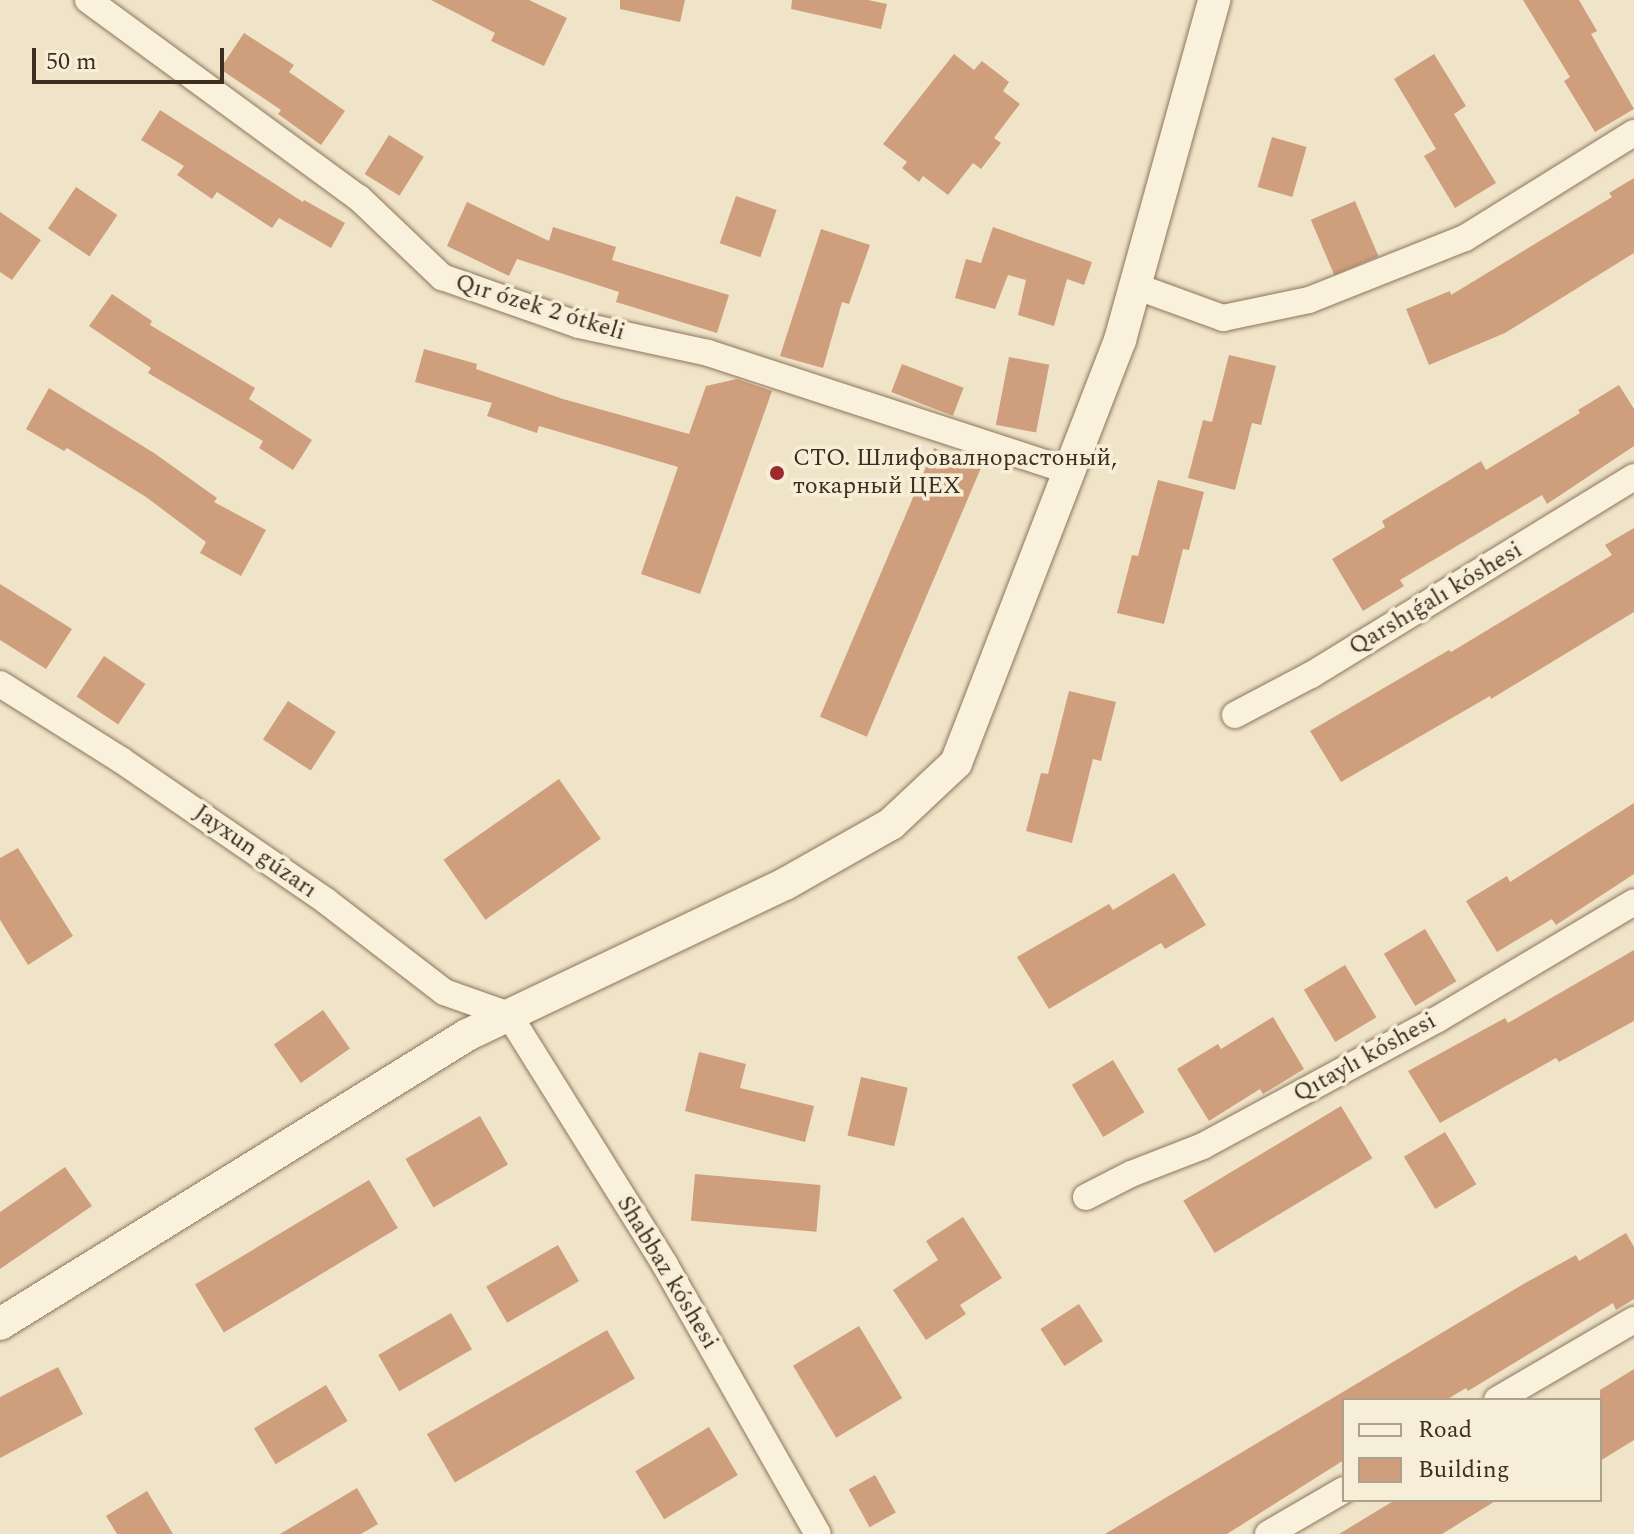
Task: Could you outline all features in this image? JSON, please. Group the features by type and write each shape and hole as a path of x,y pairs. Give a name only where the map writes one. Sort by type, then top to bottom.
{"street":[{"name":"Qır ózek 2 ótkeli","path":"88,0 359,198 442,277 579,325 708,353 1067,470"},
{"path":"0,1324 467,1035 785,884 891,824 956,763 1067,470 1120,340 1214,0"},
{"path":"1135,286 1223,318 1309,300 1465,238 1634,133"},
{"name":"Qarshıǵalı kóshesi","path":"1235,715 1311,675 1634,477"},
{"name":"Jayxun gúzarı","path":"4,693 121,760 326,901 444,992 509,1015"},
{"name":"Qıtaylı kóshesi","path":"1086,1197 1231,1131 1438,1019 1634,902"},
{"name":"Shabbaz kóshesi","path":"509,1015 665,1265 818,1534"},
{"path":"1500,1398 1634,1320"},
{"path":"1268,1534 1342,1491"}],"building":[{"path":"431,0 529,0 567,18 544,66 491,41 495,33"},
{"path":"620,0 685,0 680,22 620,9"},
{"path":"792,0 868,0 887,4 881,29 791,9"},
{"path":"1523,0 1579,0 1597,31 1591,34 1634,109 1595,132 1564,81 1570,77"},
{"path":"244,33 294,65 289,72 345,111 321,145 278,114 281,110 220,69"},
{"path":"954,54 974,70 982,61 1009,82 1003,91 1020,104 994,138 1001,143 981,169 973,163 948,195 923,176 919,182 902,168 907,162 883,144"},
{"path":"1434,54 1466,106 1454,114 1496,183 1455,208 1424,156 1436,149 1394,79"},
{"path":"160,110 303,202 345,223 331,248 279,218 272,228 217,192 212,199 177,175 184,166 141,140"},
{"path":"389,135 424,157 399,196 365,174"},
{"path":"1272,137 1307,147 1292,197 1258,187"},
{"path":"1634,178 1634,253 1505,333 1429,365 1406,309 1450,291 1451,295 1612,197 1609,193"},
{"path":"76,187 117,215 89,256 48,228"},
{"path":"736,196 777,210 760,257 720,243"},
{"path":"1355,201 1378,256 1334,275 1311,220"},
{"path":"467,202 549,241 553,227 616,247 612,260 729,295 717,333 616,302 619,292 517,259 509,276 447,246"},
{"path":"0,212 41,240 12,280 0,272"},
{"path":"993,227 1092,262 1084,285 1067,279 1054,326 1018,315 1026,280 1008,275 995,309 955,298 966,259 981,263"},
{"path":"821,229 870,245 849,304 842,302 823,368 780,356"},
{"path":"112,294 152,321 150,325 255,388 249,399 312,440 293,470 259,448 263,441 148,373 151,368 89,326"},
{"path":"424,349 477,364 476,369 563,399 689,434 706,386 737,379 772,391 700,594 641,574 678,467 539,426 537,433 487,416 492,403 415,382"},
{"path":"1229,355 1276,366 1261,425 1252,423 1235,490 1188,478 1203,420 1212,422"},
{"path":"1009,357 1049,365 1036,433 996,425"},
{"path":"902,364 964,388 953,416 891,392"},
{"path":"1619,385 1634,409 1634,446 1547,504 1542,495 1400,580 1404,586 1363,611 1332,559 1385,527 1382,521 1481,461 1486,470 1580,413 1578,410"},
{"path":"49,388 154,453 217,498 214,502 266,530 241,576 200,553 206,542 146,497 67,448 64,451 26,429"},
{"path":"934,448 981,468 867,737 820,717"},
{"path":"1158,480 1204,492 1189,550 1183,549 1164,624 1117,613 1132,555 1138,556"},
{"path":"1634,528 1634,612 1491,699 1490,696 1341,782 1310,731 1449,650 1451,652 1612,555 1605,545"},
{"path":"0,584 72,629 46,669 0,640"},
{"path":"104,656 145,684 118,725 77,697"},
{"path":"1069,691 1116,702 1101,761 1093,759 1072,843 1026,831 1041,773 1048,774"},
{"path":"288,701 336,732 311,771 263,740"},
{"path":"559,779 601,839 485,920 443,860"},
{"path":"1634,803 1634,874 1556,925 1552,919 1497,952 1466,901 1507,876 1510,882"},
{"path":"18,848 73,936 28,965 0,920 0,858"},
{"path":"1174,873 1206,925 1165,949 1161,943 1049,1009 1017,957 1109,904 1113,910"},
{"path":"1425,929 1456,981 1415,1006 1384,954"},
{"path":"1634,950 1634,1021 1559,1062 1556,1058 1440,1123 1408,1071 1505,1018 1508,1023"},
{"path":"1345,965 1376,1017 1335,1042 1304,990"},
{"path":"323,1010 350,1049 301,1083 274,1044"},
{"path":"1273,1017 1304,1069 1263,1094 1260,1089 1209,1121 1177,1069 1218,1044 1221,1049"},
{"path":"699,1052 746,1064 740,1088 814,1106 805,1142 685,1111"},
{"path":"1113,1060 1144,1112 1103,1137 1072,1085"},
{"path":"861,1077 908,1088 894,1146 848,1135"},
{"path":"1341,1106 1372,1158 1215,1253 1183,1201"},
{"path":"480,1116 508,1164 434,1207 406,1159"},
{"path":"1445,1132 1476,1184 1435,1209 1404,1157"},
{"path":"65,1167 92,1206 0,1269 0,1212"},
{"path":"695,1174 821,1185 816,1232 691,1221"},
{"path":"369,1180 398,1228 224,1333 195,1285"},
{"path":"963,1217 1002,1278 960,1305 966,1314 926,1340 893,1290 938,1260 926,1241"},
{"path":"1626,1233 1634,1247 1634,1299 1616,1310 1613,1303 1468,1391 1466,1388 1449,1398 1342,1398 1342,1461 1227,1534 1105,1534 1527,1282 1576,1255 1579,1261"},
{"path":"558,1245 579,1281 507,1323 486,1286"},
{"path":"1079,1304 1103,1341 1064,1366 1040,1329"},
{"path":"451,1313 472,1349 399,1391 378,1355"},
{"path":"859,1326 902,1398 836,1438 793,1366"},
{"path":"607,1330 635,1378 455,1482 427,1434"},
{"path":"58,1367 83,1414 0,1458 0,1397"},
{"path":"1634,1369 1634,1440 1602,1460 1602,1398 1600,1390"},
{"path":"326,1385 348,1421 276,1464 254,1428"},
{"path":"709,1427 738,1475 664,1519 635,1471"},
{"path":"875,1475 896,1513 870,1527 849,1490"},
{"path":"357,1488 378,1524 361,1534 280,1534"},
{"path":"147,1491 173,1534 117,1534 106,1516"},
{"path":"1392,1502 1494,1502 1442,1534 1339,1534"}],"place":[{"name":"СТО. Шлифовалнорастоный, токарный ЦЕХ","path":"777,473"}]}
